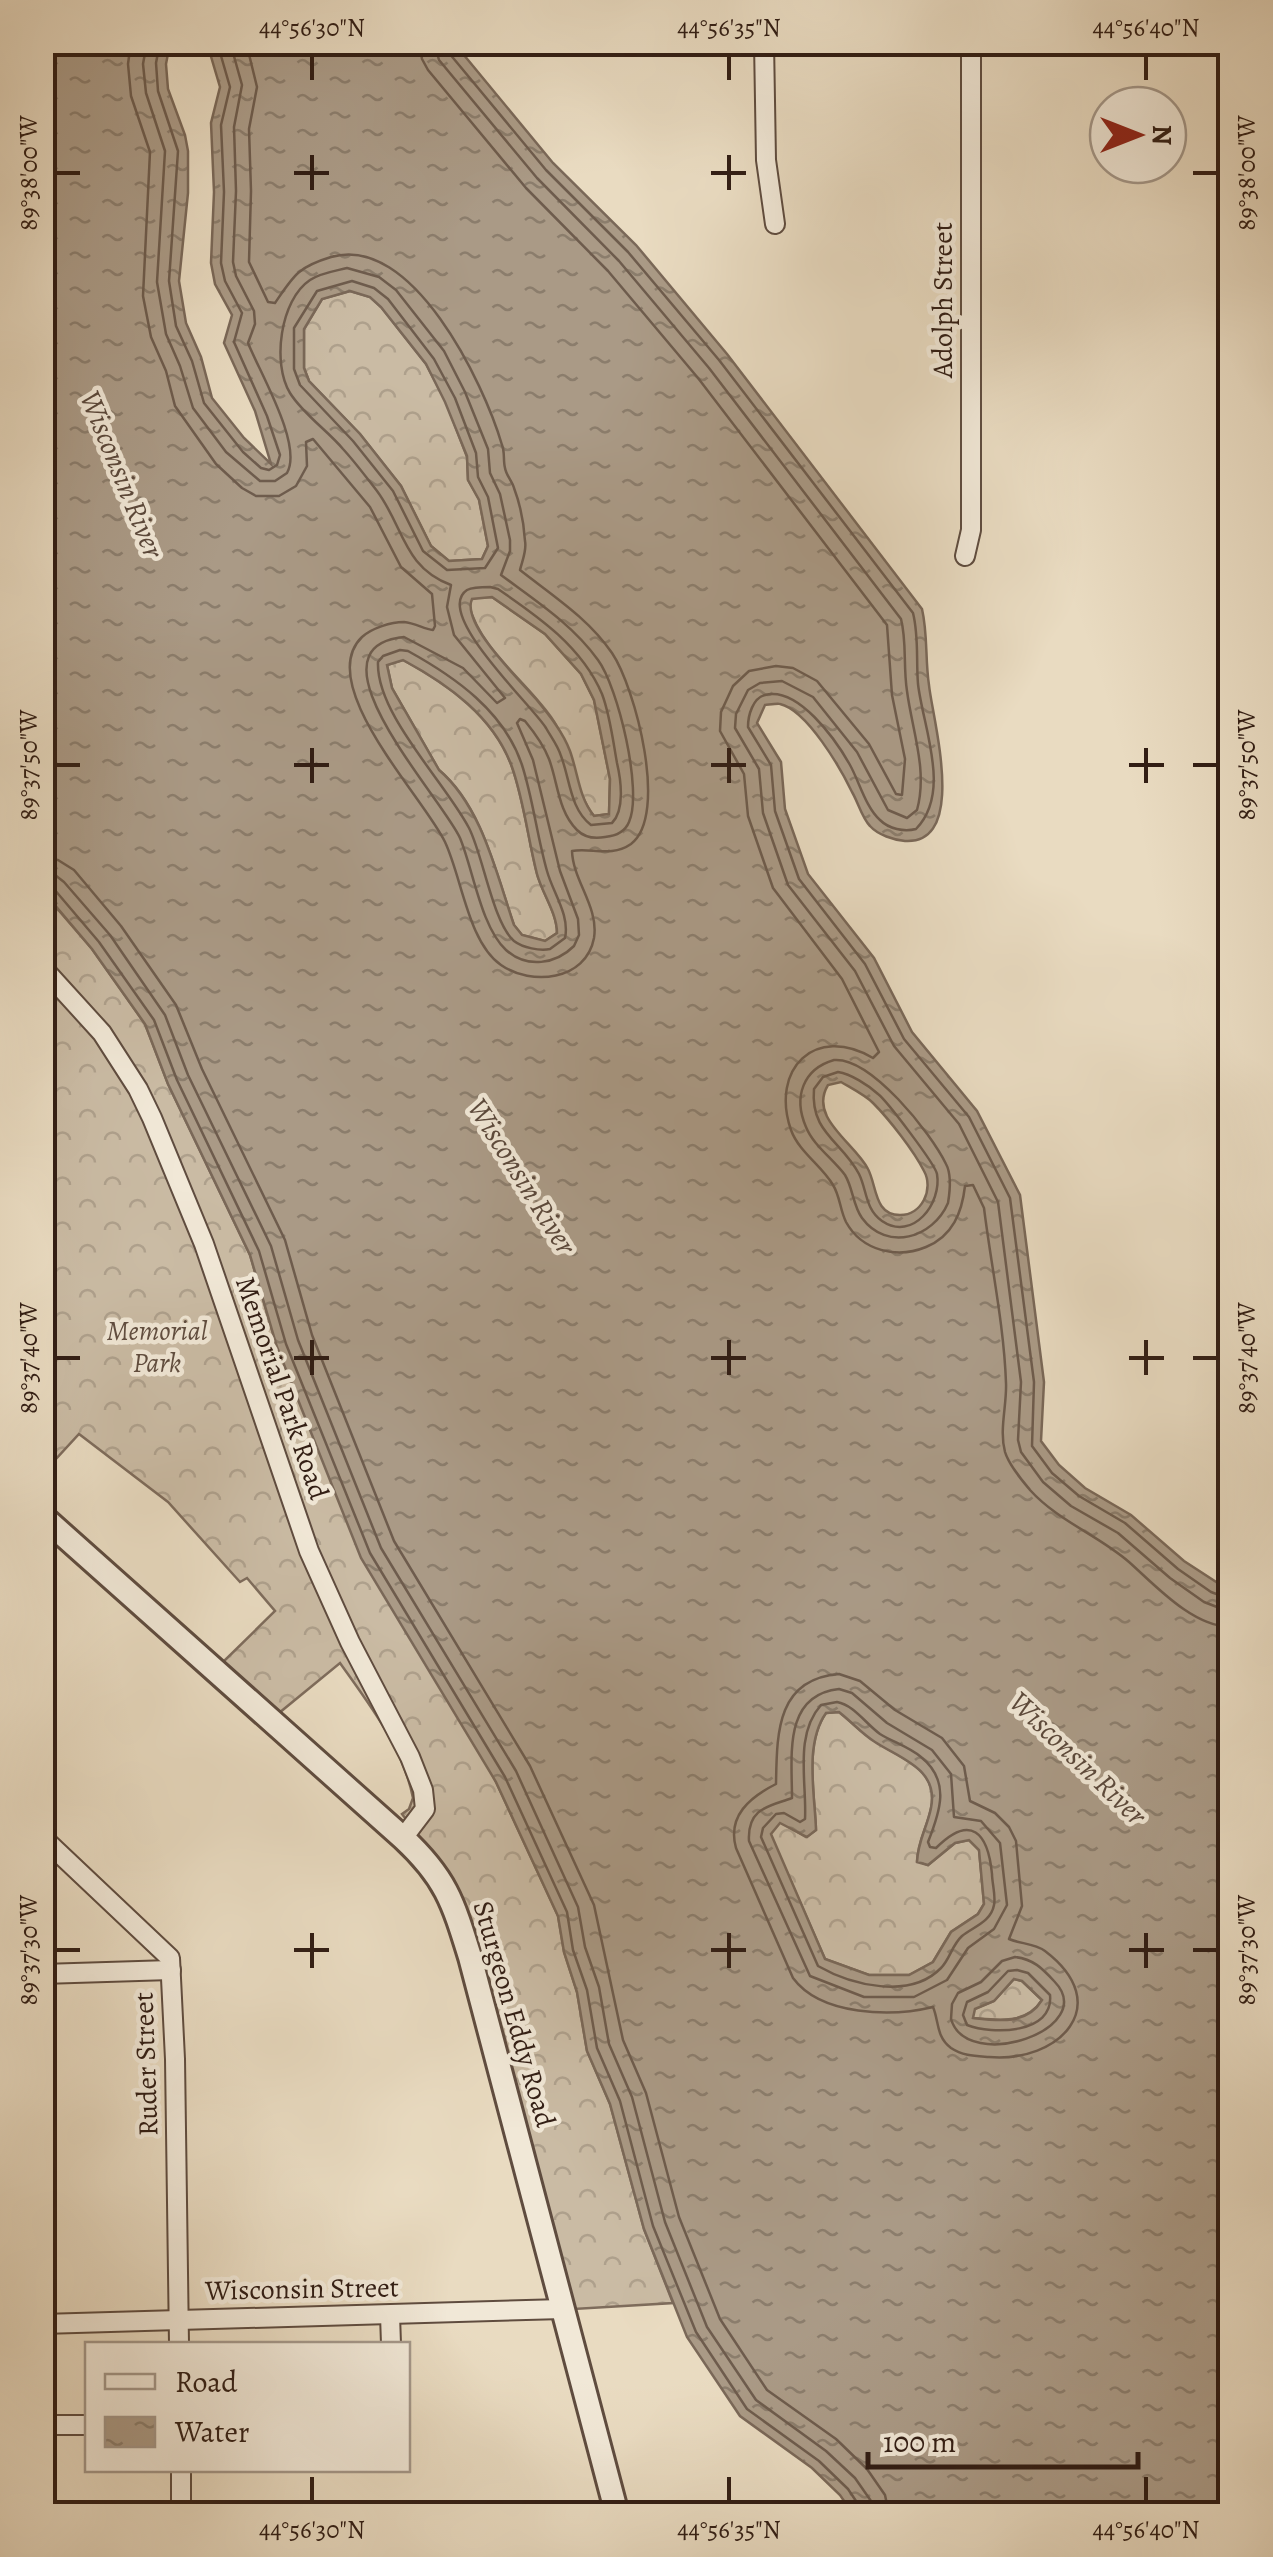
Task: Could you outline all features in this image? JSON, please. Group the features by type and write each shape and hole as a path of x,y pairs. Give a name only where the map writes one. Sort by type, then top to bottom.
{"street":[{"path":"764,42 766,160 775,224"},
{"name":"Adolph Street","path":"965,556 972,530 971,42"},
{"name":"Memorial Park Road","path":"42,967 102,1033 138,1088 197,1226 247,1362 309,1552 421,1784 426,1809 402,1838"},
{"name":"Sturgeon Eddy Road","path":"42,1516 402,1838 441,1878 464,1936 617,2514"},
{"name":"Ruder Street","path":"42,1838 170,1958 179,2342"},
{"path":"42,1974 171,1970"},
{"name":"Wisconsin Street","path":"42,2324 563,2309"},
{"path":"390,2315 391,2342"},
{"path":"42,2426 85,2425"},
{"path":"180,2472 181,2514"}],"green space":[{"path":"350,291 370,297 381,307 426,364 446,402 467,457 468,480 479,499 488,546 482,559 449,561 431,546 401,486 360,434 309,381 304,368 304,329 322,299"},
{"path":"492,597 545,634 581,674 594,700 610,779 609,814 594,816 551,717 483,636 469,605 472,598"},
{"path":"403,660 468,704 504,749 520,793 537,874 556,926 557,933 545,941 522,935 514,925 477,821 454,785 439,770 392,688 387,665"},
{"name":"Memorial Park","path":"42,891 92,949 145,1024 168,1084 250,1255 277,1347 496,1782 558,1916 587,2051 610,2104 644,2229 673,2303 574,2309 471,1922 441,1865 402,1814 413,1798 401,1761 384,1727 340,1663 279,1713 223,1662 275,1611 247,1578 240,1582 168,1502 79,1434 43,1473"},
{"path":"839,1712 924,1774 932,1795 931,1808 917,1861 928,1865 955,1843 969,1840 979,1850 984,1904 978,1914 951,1932 933,1962 909,1975 869,1975 825,1959 770,1834 780,1822 806,1837 816,1830 812,1770 815,1739 826,1713"},
{"path":"1014,1979 1022,1981 1042,2000 1036,2008 1011,2019 972,2018 974,2009 994,2001"}],"water":[{"name":"Wisconsin River","path":"42,43 170,43 166,64 168,89 188,151 179,281 186,323 201,357 212,398 271,464 255,411 224,343 232,315 215,284 211,263 211,123 220,87 207,43 454,43 553,163 636,245 727,354 922,609 942,776 942,802 936,823 925,837 905,841 870,826 832,756 812,728 790,709 779,704 765,705 757,723 781,762 785,809 808,874 874,958 912,1032 977,1111 1020,1195 1044,1382 1041,1441 1059,1465 1085,1488 1131,1515 1184,1561 1230,1591 1230,2514 853,2514 812,2468 740,2416 687,2337 644,2229 610,2104 587,2051 558,1916 496,1782 361,1558 277,1347 250,1255 168,1084 145,1024 92,949 43,891","holes":["350,291 370,297 426,364 467,456 468,480 479,500 488,546 482,559 449,561 431,546 401,486 360,434 309,381 304,368 304,329 322,299","492,597 545,634 581,674 594,700 610,779 609,814 594,816 589,809 564,737 483,636 471,610 472,599","403,660 468,704 504,749 520,793 537,874 556,926 557,933 545,941 522,935 514,925 477,822 454,785 439,770 392,688 387,665","841,1082 866,1097 908,1145 928,1185 924,1200 914,1211 892,1214 881,1205 862,1159 828,1119 823,1097 828,1085","839,1712 870,1739 924,1774 932,1795 931,1808 917,1862 928,1865 955,1843 969,1840 979,1850 984,1904 978,1914 951,1932 933,1962 909,1975 869,1975 825,1959 771,1834 780,1823 807,1837 816,1830 812,1770 819,1725 826,1713","1014,1979 1022,1981 1042,2000 1028,2014 1011,2020 973,2018 975,2009 994,2001"]}]}
